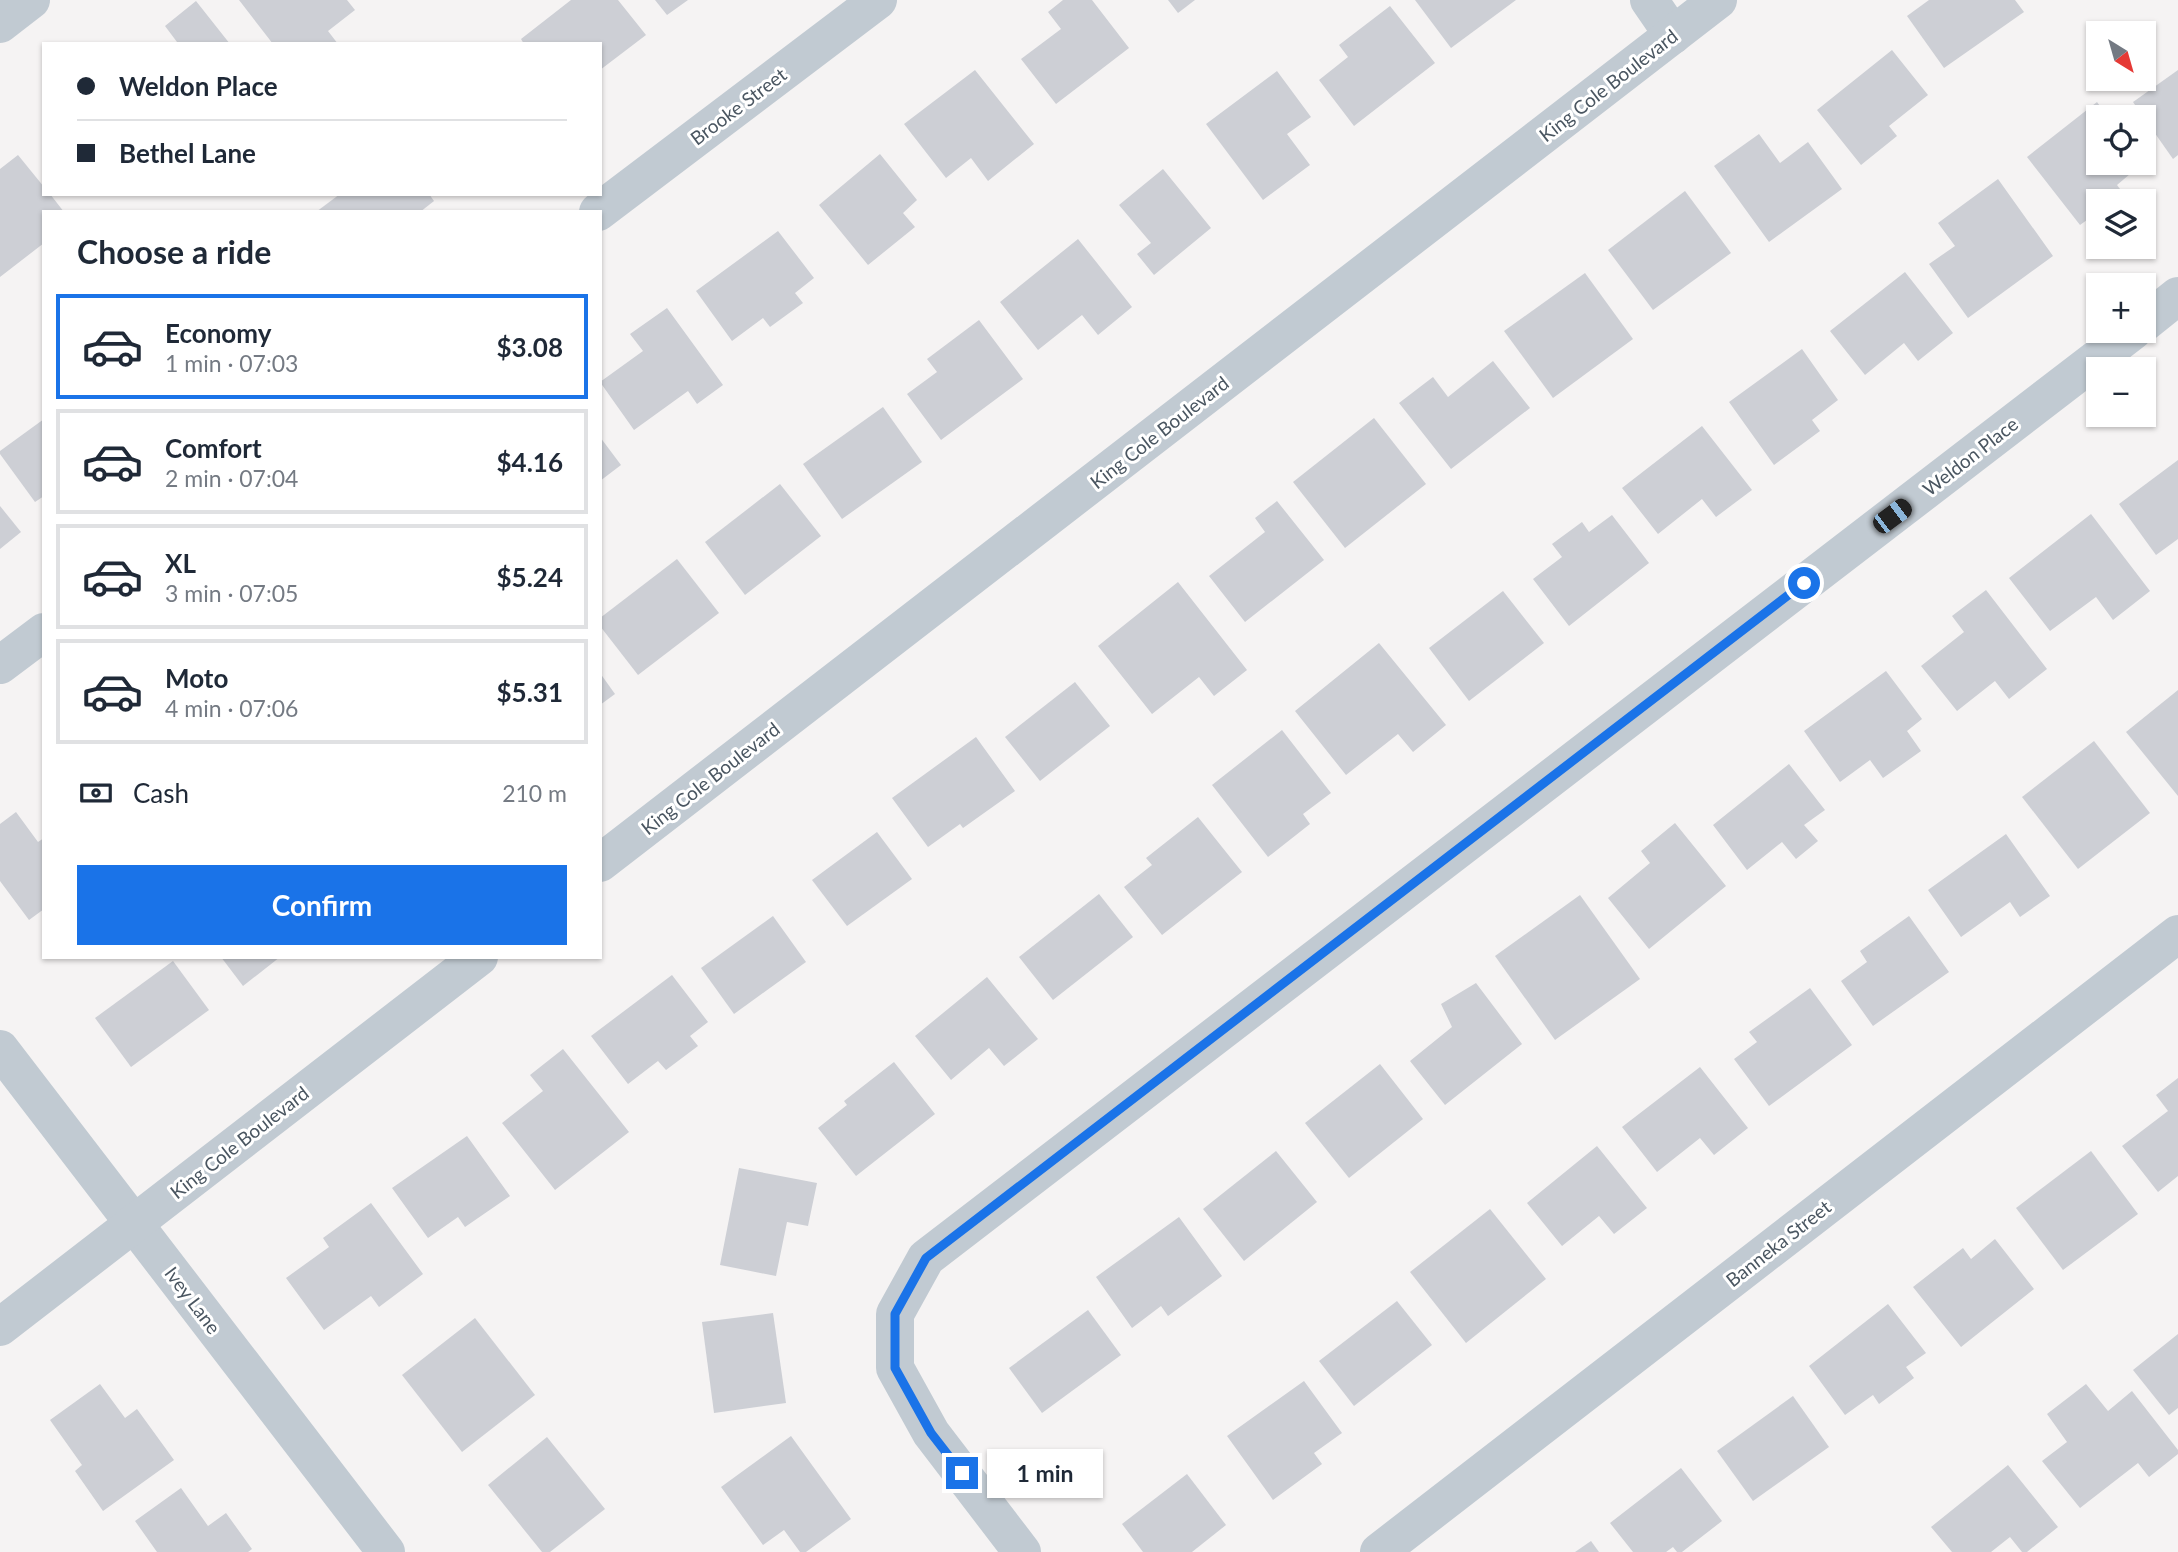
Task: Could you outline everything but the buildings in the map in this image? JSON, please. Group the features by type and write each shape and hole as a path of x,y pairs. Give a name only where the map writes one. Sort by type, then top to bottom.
{"street":[{"path":"0,24 31,0"},
{"name":"Brooke Street","path":"601,210 878,0"},
{"path":"1649,0 1673,34"},
{"name":"King Cole Boulevard","path":"602,861 1718,0"},
{"path":"2156,313 2178,296"},
{"name":"Weldon Place","path":"1022,1552 931,1433 895,1368 895,1314 926,1258 2117,343"},
{"path":"0,665 42,634"},
{"name":"Banneka Street","path":"1379,1552 2178,934"},
{"name":"King Cole Boulevard","path":"0,1327 476,959"},
{"name":"Ivey Lane","path":"0,1049 386,1552"}],"route":[{"path":"962,1473 931,1433 895,1368 895,1314 926,1258 1804,583"}]}
